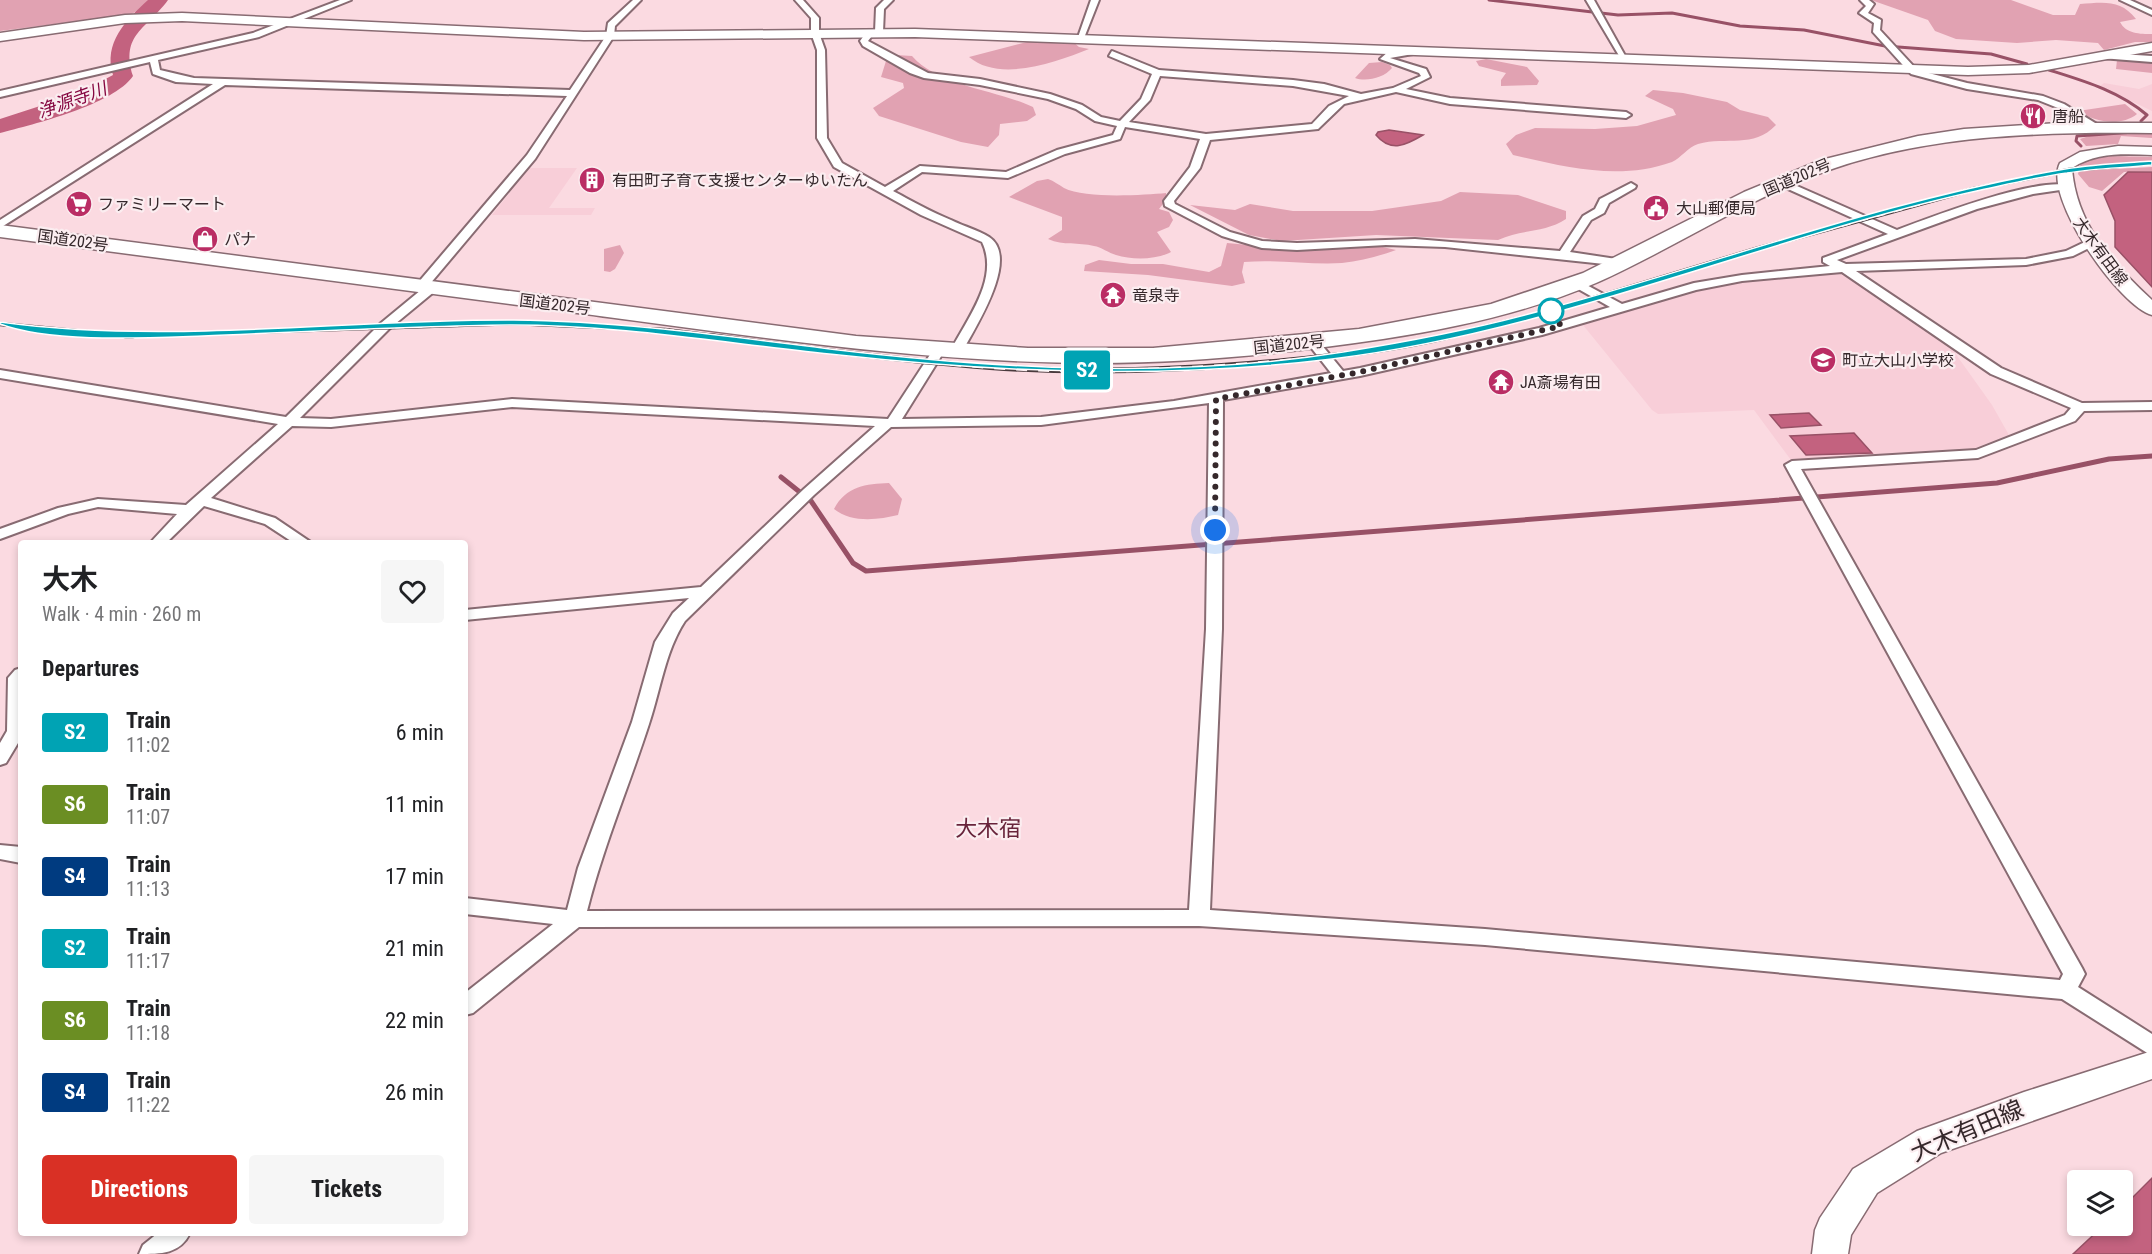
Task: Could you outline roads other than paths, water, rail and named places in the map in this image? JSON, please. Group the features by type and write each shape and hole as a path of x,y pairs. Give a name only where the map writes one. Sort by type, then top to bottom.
{"highway":[{"name":"国道202号","path":"0,231 845,342 948,351 1131,356 1231,350 1362,336 1458,318 1521,303 1577,284 1623,264 1781,182 1861,152 1904,143 1989,131 2095,126 2152,128"}],"street":[{"path":"0,94 256,35 347,0"},
{"path":"161,540 195,505 289,422 426,287 531,157 610,36 611,25 637,0"},
{"path":"468,1004 575,919 588,868 641,722 663,642 679,617 710,591 809,492 890,423 948,351 994,275 996,257 987,240 925,213 838,165 826,147 821,116 820,50 815,33 815,18 799,0"},
{"path":"889,0 880,8 875,32 864,41 913,71 1050,97 1079,107 1098,119 1206,137 1315,128 1336,104 1359,96 1396,90 1426,77 1426,74 1384,59 1386,55 1439,51"},
{"path":"1080,38 1095,0"},
{"path":"1590,0 1625,59"},
{"path":"1864,0 1871,6 1863,13 1878,22 1876,30 1909,70 1967,86 2040,98 2061,106 2095,126"},
{"path":"2124,0 2152,14"},
{"path":"0,37 110,21 162,17 610,36 875,32 1080,38 1909,70 2029,69 2152,47"},
{"path":"1112,54 1157,73 1324,87 1359,96"},
{"path":"2104,56 2152,58"},
{"path":"153,60 156,72 176,79 572,93"},
{"path":"885,191 920,169 995,176 1008,175 1061,152 1117,137 1122,124 1145,100 1157,73"},
{"path":"0,225 223,82"},
{"path":"1396,90 1450,101 1626,115"},
{"path":"1206,137 1195,168 1173,194 1169,201 1170,206 1234,238 1258,243 1298,245 1388,242 1563,255 1623,264"},
{"path":"2152,151 2128,150 2076,157 2065,166 2063,187 2026,191 1977,206 1827,260 1844,268 1996,371 2080,407 2152,406"},
{"path":"1781,182 1900,234"},
{"path":"1563,255 1587,218 1600,211 1604,201 1631,186"},
{"name":"大木有田線","path":"2063,187 2075,218 2091,243 2128,289 2152,310"},
{"path":"0,374 289,422 331,423 512,403 890,423 1041,421 1216,399 1340,376 1542,331 1694,287 1742,278 1844,268 2026,262 2069,254 2091,243"},
{"path":"1577,284 1620,308"},
{"path":"1312,341 1340,376"},
{"path":"1199,918 1214,629 1216,399"},
{"path":"2066,990 2074,974 1792,465 1978,454 2070,418 2080,407"},
{"path":"0,534 63,511 98,504 195,505 270,521 299,540"},
{"path":"468,615 710,591"},
{"path":"0,758 16,731 18,677"},
{"path":"0,852 18,855"},
{"path":"468,906 575,919 1199,918 1485,937 2066,990 2152,1046"},
{"name":"大木有田線","path":"1830,1254 1833,1230 1865,1181 1929,1142 2024,1107 2152,1065"},
{"path":"152,1254 174,1236"}],"waterway":[{"name":"浄源寺川","path":"0,126 66,105 114,84 123,76 118,58 123,43 140,18 159,0"},
{"path":"1489,0 1618,15 1672,13 1740,26 1804,30 1885,46 1991,54 2027,64"},
{"path":"2049,70 2125,99 2147,115 2141,121"},
{"path":"2081,146 2076,141 2077,136 2135,132"},
{"path":"781,477 811,501 853,563 866,571 1997,483 2109,459 2152,456"}],"railway":[{"path":"1443,337 1551,311 1756,249 1974,189 2069,170 2152,163"},
{"path":"128,336 514,323 665,330 722,337"},
{"path":"0,324 128,336"},
{"path":"710,336 955,364 1100,371 1211,367 1305,359 1388,348 1450,336"}],"train":[{"name":"S2","path":"0,324 46,331 128,336 425,324 514,323 606,326 664,330 835,352 991,367 1137,370 1240,365 1335,356 1445,337 1551,311 1756,249 1974,189 2069,170 2152,163"}],"place":[{"name":"唐船","path":"2033,116"},
{"name":"有田町子育て支援センターゆいたん","path":"592,180"},
{"name":"ファミリーマート","path":"79,204"},
{"name":"大山郵便局","path":"1656,208"},
{"name":"パナ","path":"205,239"},
{"name":"竜泉寺","path":"1113,295"},
{"name":"町立大山小学校","path":"1823,360"},
{"name":"JA斎場有田","path":"1501,382"}],"district":[{"name":"大木宿","path":"988,828"}]}
